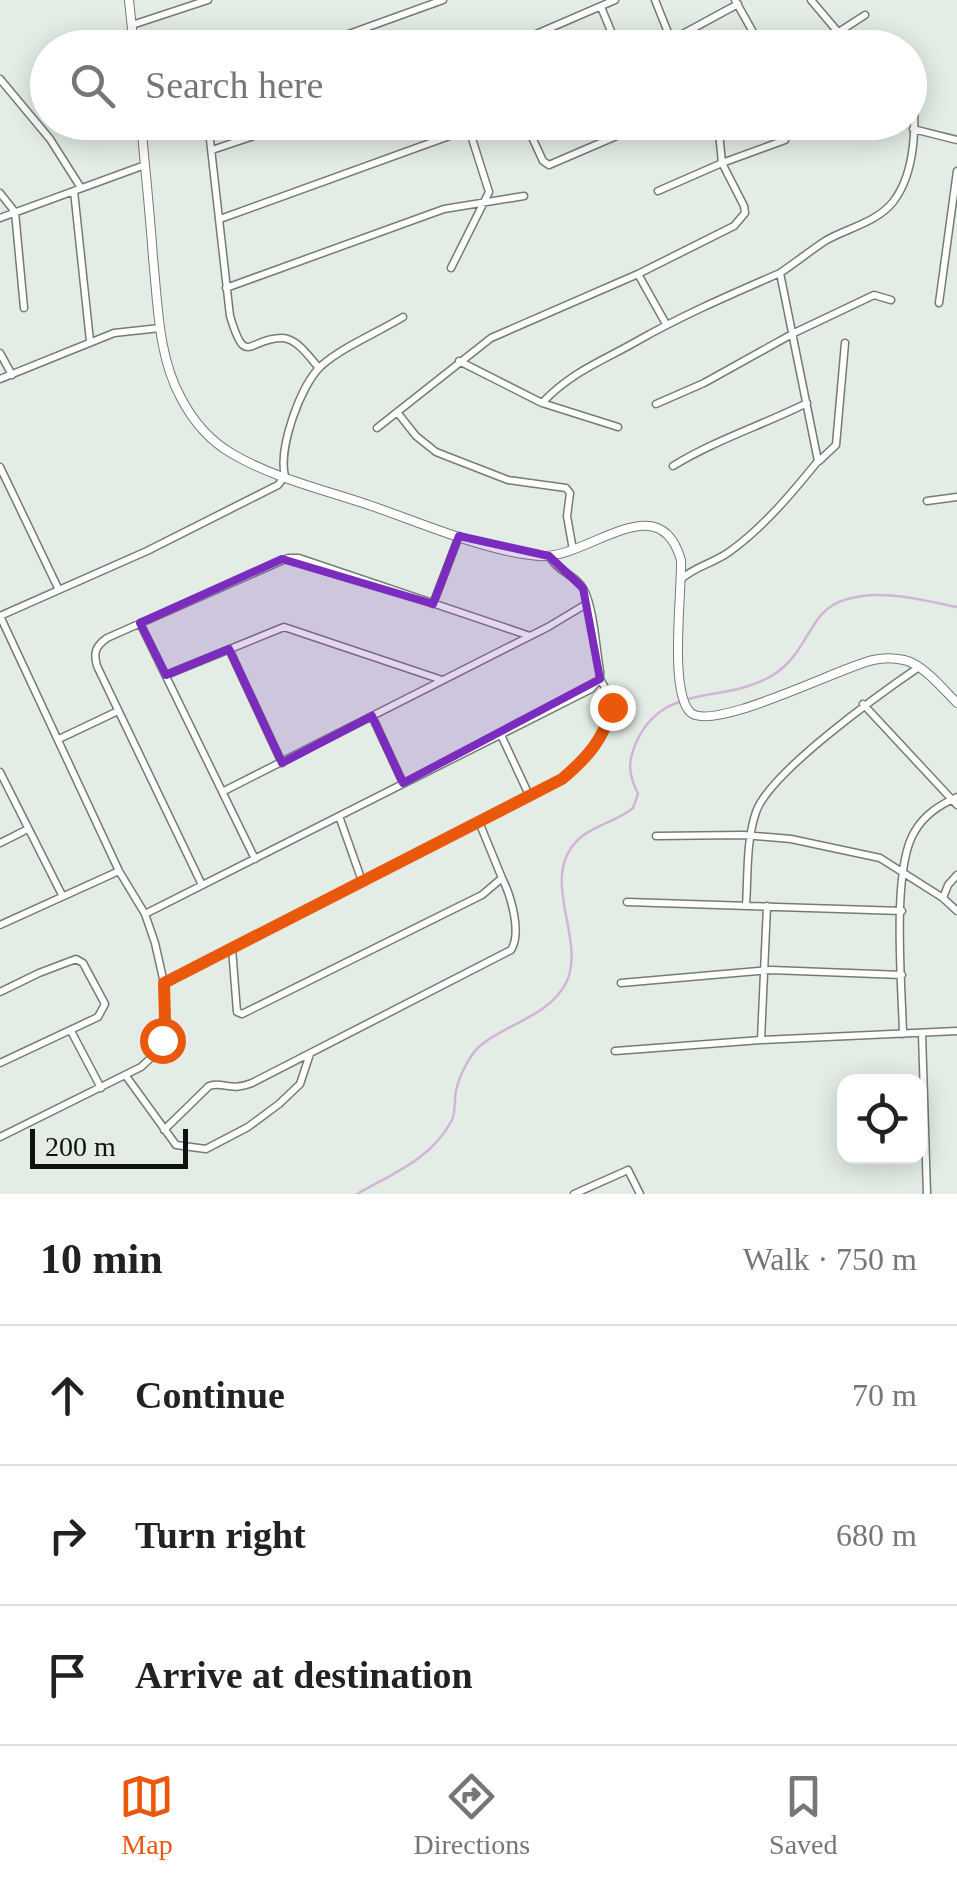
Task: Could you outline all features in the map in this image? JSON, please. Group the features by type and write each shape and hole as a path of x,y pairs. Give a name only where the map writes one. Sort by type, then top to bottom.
{"street":[{"path":"129,0 132,30"},
{"path":"132,25 208,0"},
{"path":"360,30 443,0"},
{"path":"547,30 615,0"},
{"path":"655,0 668,30"},
{"path":"811,0 836,30"},
{"path":"689,30 736,2 752,30"},
{"path":"601,7 611,30"},
{"path":"841,30 865,15"},
{"path":"0,79 30,116"},
{"path":"927,132 957,140"},
{"path":"50,140 77,190 90,341"},
{"path":"143,140 160,328 170,374 192,418 229,452 285,476 516,552 549,556 628,528 656,525 665,530 681,560 680,688 688,711 694,716 725,713 872,660 907,660 957,704"},
{"path":"211,140 226,288 239,342 253,348 282,338 291,341 319,368"},
{"path":"212,150 242,140"},
{"path":"220,218 438,140"},
{"path":"450,268 487,202 488,181 473,140"},
{"path":"533,140 542,161 549,165 607,140"},
{"path":"377,428 491,338 638,274 723,233 742,218 744,206 722,163 720,140"},
{"path":"658,190 786,140"},
{"path":"542,403 563,382 666,324 780,273 826,240 865,224 892,203 906,176 911,140"},
{"path":"0,218 145,166"},
{"path":"940,304 957,171"},
{"path":"0,193 15,212 24,308"},
{"path":"226,288 444,209 524,196"},
{"path":"780,273 818,462"},
{"path":"638,274 666,324"},
{"path":"656,404 874,295 891,300"},
{"path":"0,1137 126,1076 154,1054 162,1040 165,1020 164,983 145,914 119,870 0,616 147,551 278,485 285,476 283,455 289,430 319,368 403,317"},
{"path":"0,379 114,333 160,328"},
{"path":"682,579 694,568 730,551 785,501 836,445 845,344"},
{"path":"0,352 12,374"},
{"path":"460,361 542,403 618,427"},
{"path":"673,466 807,403"},
{"path":"396,412 436,452 508,480 566,488 570,493 567,516 573,550"},
{"path":"0,467 58,588"},
{"path":"927,501 957,496"},
{"path":"433,604 459,536"},
{"path":"164,983 562,779 592,754 612,707 600,679 584,588 549,556"},
{"path":"202,885 97,666 97,646 288,558 299,558 530,636"},
{"path":"224,791 444,681 588,602"},
{"path":"140,623 255,859"},
{"path":"166,675 284,627 444,681"},
{"path":"1,644 6,628"},
{"path":"229,650 282,763"},
{"path":"746,906 750,836 756,811 767,791 863,704 919,667"},
{"path":"145,914 582,695 600,679"},
{"path":"863,704 955,800 935,807 913,832 902,871 903,1034"},
{"path":"58,740 118,711"},
{"path":"372,716 403,783"},
{"path":"501,735 529,795"},
{"path":"0,772 62,896"},
{"path":"339,816 362,880"},
{"path":"164,1130 214,1083 237,1089 510,950 515,944 512,910 497,860 478,822"},
{"path":"0,843 28,829"},
{"path":"656,836 791,839 880,858 957,911"},
{"path":"0,925 119,870"},
{"path":"943,898 948,884 957,875"},
{"path":"232,948 236,1012 242,1014 482,895 502,878"},
{"path":"627,902 902,911"},
{"path":"761,1040 766,906"},
{"path":"0,992 39,972 80,960 104,1009 98,1017 71,1032 0,1062"},
{"path":"621,983 765,970 902,975"},
{"path":"615,1050 957,1031"},
{"path":"71,1032 101,1088"},
{"path":"922,1033 927,1194"},
{"path":"126,1076 176,1145 206,1149 248,1127 279,1104 300,1084 310,1052"},
{"path":"578,1193 628,1170 640,1194"}],"highlighted area":[{"path":"459,536 549,556 583,588 600,679 403,783 372,716 282,763 229,649 166,675 140,623 282,559 433,604"}],"waterway":[{"path":"357,1194 410,1164 434,1145 452,1120 460,1079 477,1049 549,1004 566,983 571,950 563,897 564,863 577,840 633,808 638,794 631,775 631,757 648,724 662,710 773,675 794,656 823,613 844,600 886,595 957,607"}],"route":[{"path":"162,1040 164,983 562,779 592,754 612,707"}]}
